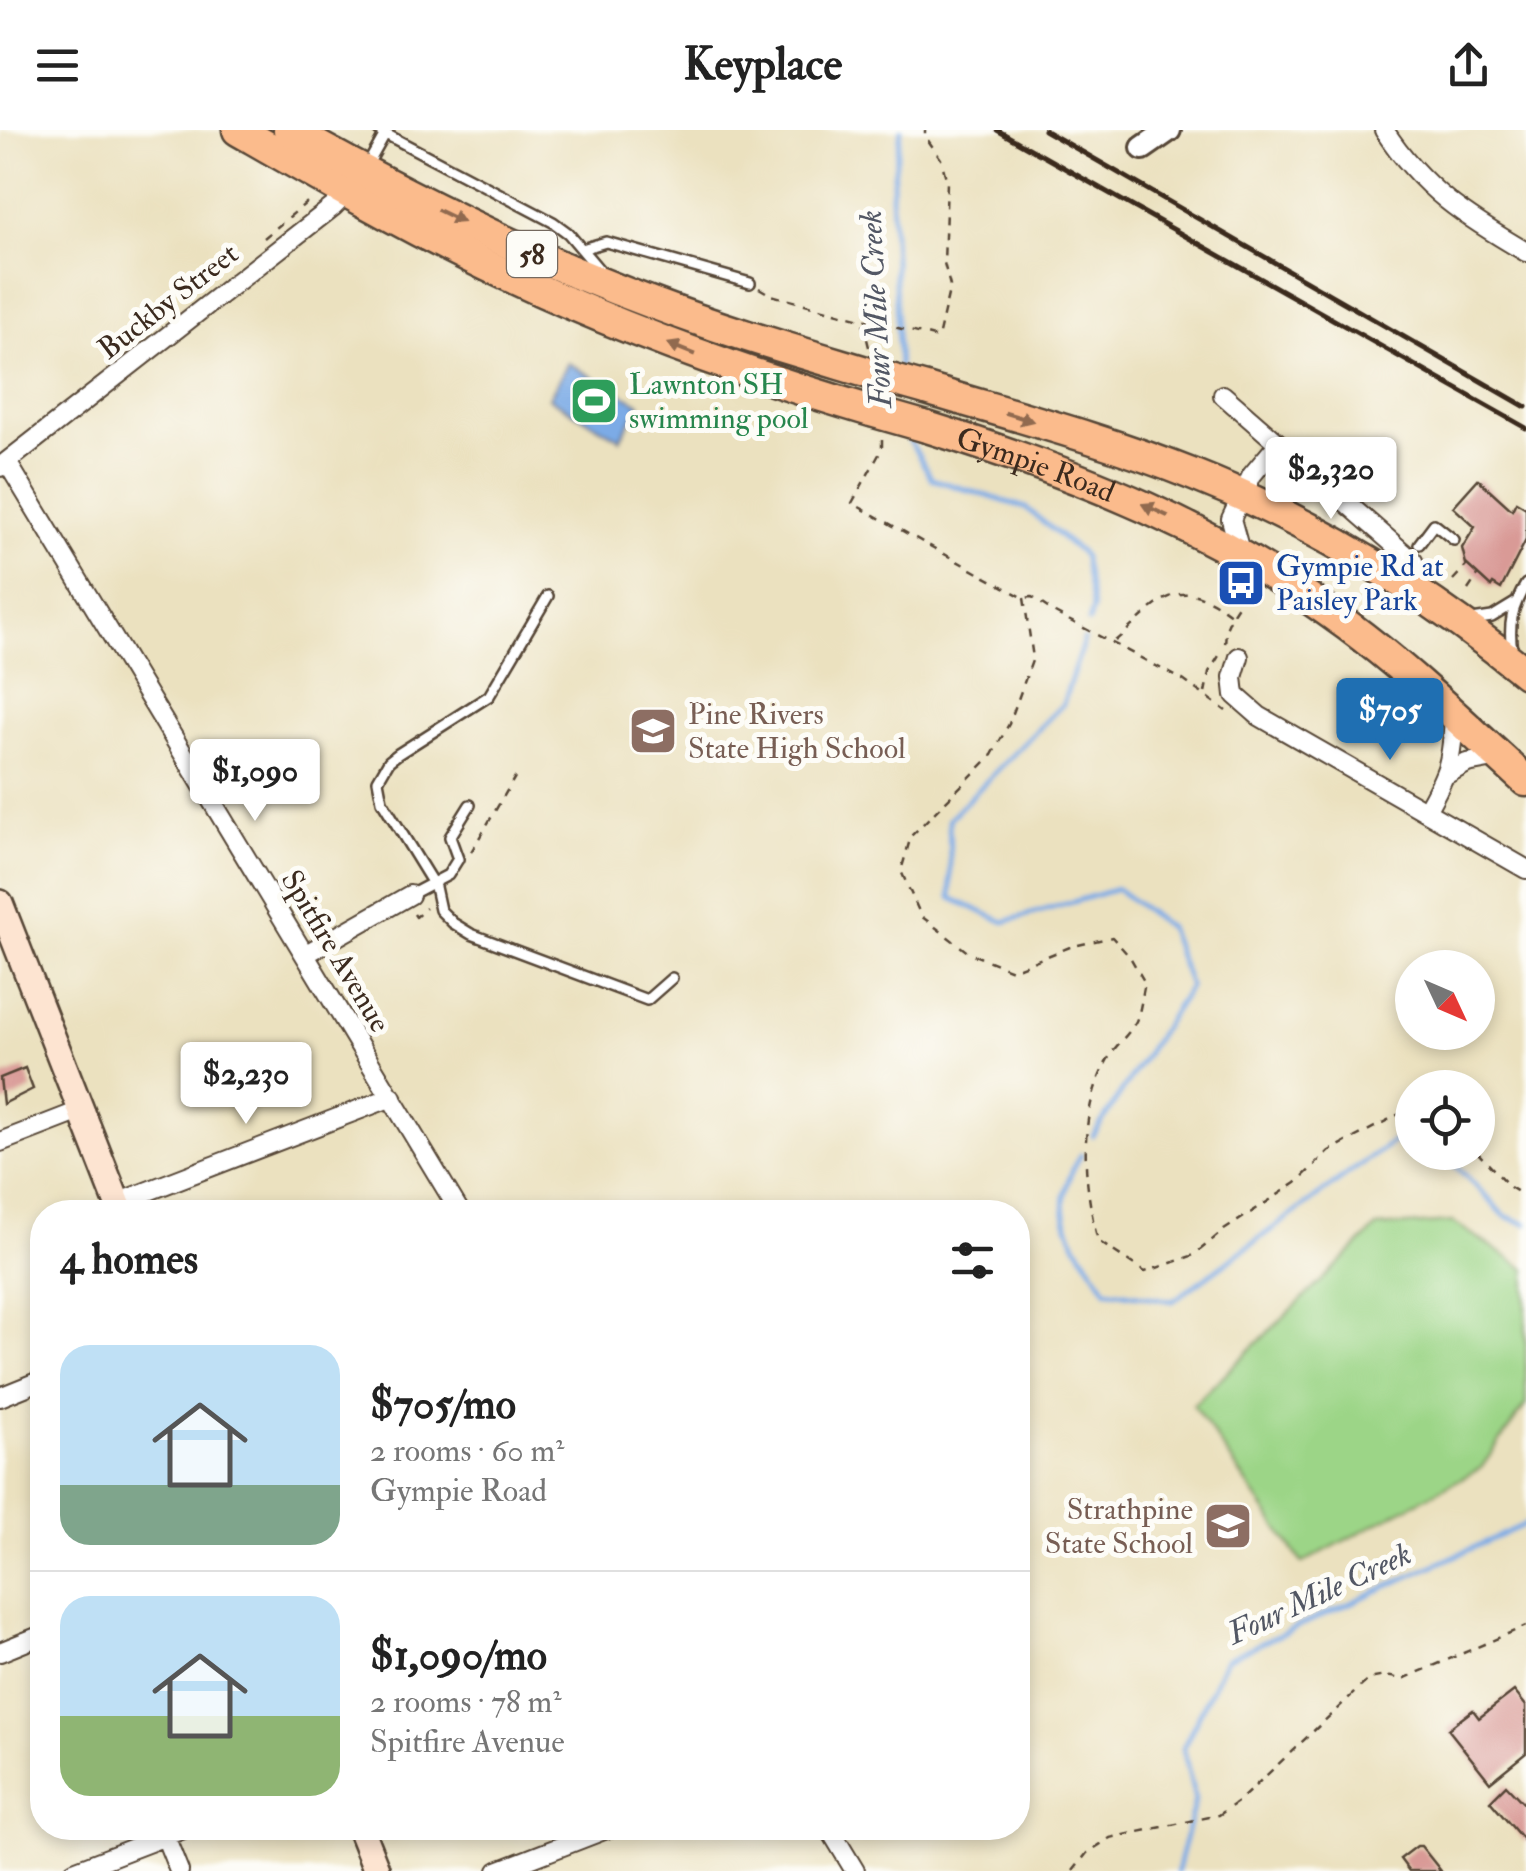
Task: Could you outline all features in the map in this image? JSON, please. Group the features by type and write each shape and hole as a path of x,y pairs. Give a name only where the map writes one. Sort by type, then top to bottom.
{"highway":[{"name":"Gympie Road","path":"238,130 610,287 721,328 820,358 870,364 926,389 1108,444 1241,495 1336,544 1463,624 1520,668"},
{"name":"Gympie Road","path":"289,130 356,182 483,264 596,315 876,420 928,427 1097,484 1241,556 1347,625 1526,781"}],"main road":[{"path":"0,903 116,1200"},
{"path":"365,1840 377,1871"}],"street":[{"path":"1143,148 1169,130"},
{"path":"1384,130 1414,171 1461,214 1524,245"},
{"name":"Buckby Street","path":"4,465 356,182"},
{"path":"819,396 827,379 820,358"},
{"path":"1223,395 1413,561 1420,577 1419,596"},
{"path":"1241,556 1231,524 1252,475 1278,444"},
{"name":"Spitfire Avenue","path":"4,465 453,1200"},
{"path":"1240,658 1234,667 1233,686 1242,703 1526,869"},
{"path":"1426,811 1448,774 1454,747 1454,715"},
{"path":"1448,774 1467,763 1500,758"},
{"path":"306,954 410,896"},
{"path":"139,1200 392,1097"},
{"path":"0,1142 80,1111"},
{"path":"0,1397 30,1385"},
{"path":"0,1652 30,1640"},
{"path":"74,1871 155,1840"},
{"path":"167,1840 179,1871"},
{"path":"498,1871 577,1840"},
{"path":"836,1840 855,1871"}],"lane":[{"path":"356,182 382,132 544,216 582,249 610,287"},
{"path":"582,249 606,242 750,283"},
{"path":"1420,544 1434,524 1454,540"},
{"path":"1520,668 1509,630 1515,603 1526,584"},
{"path":"548,596 499,685 489,696 398,754 382,770 378,780 382,802 434,885 440,910 452,923 471,934 647,1000 672,978"},
{"path":"1463,624 1500,614 1515,603"},
{"path":"410,896 448,875 458,859 450,837 470,805"}],"path":[{"path":"750,283 771,295 938,338 950,286 944,263 947,182 942,159 924,136 925,130"},
{"path":"862,319 870,364"},
{"path":"876,420 882,449 852,502 1024,598 1032,597 1054,613 1183,680"},
{"path":"1454,580 1467,565"},
{"path":"1468,590 1478,576"},
{"path":"1204,695 1208,672 1225,649 1232,614 1250,586"},
{"path":"1114,642 1172,595 1202,594 1232,614"},
{"path":"1024,598 1032,658 1010,724 992,755 911,836 901,871 921,916 970,952 1012,970 1070,946 1112,937 1145,983 1137,1020 1108,1059 1092,1099 1087,1129 1087,1196 1098,1241 1145,1272 1194,1255 1296,1182 1330,1151 1395,1116"},
{"path":"469,856 516,777"},
{"path":"416,917 438,898"},
{"path":"1494,1170 1526,1197"},
{"path":"1073,1871 1087,1853 1110,1838 1219,1815 1239,1802 1368,1679 1403,1678 1524,1628 1526,1634"}],"green space":[{"path":"1453,1222 1526,1269 1526,1404 1481,1468 1302,1563 1193,1405 1377,1227"}],"water":[{"name":"Lawnton SH swimming pool","path":"568,363 640,404 620,439 549,398"}],"building":[{"path":"1478,479 1512,510 1516,502 1526,508 1526,540 1501,589 1493,584 1491,587 1466,564 1462,548 1475,527 1453,507"},
{"path":"25,1068 33,1089 3,1104 0,1078"},
{"path":"1514,1691 1526,1706 1526,1753 1490,1782 1448,1729 1473,1710 1479,1718"},
{"path":"1506,1785 1526,1806 1526,1843 1490,1801"},
{"path":"1417,1846 1441,1871 1409,1871 1400,1859"}],"waterway":[{"name":"Four Mile Creek","path":"899,371 891,194 901,130"},
{"name":"Four Mile Creek","path":"904,431 932,479 1026,508 1083,555 1093,609 1089,622"},
{"name":"Four Mile Creek","path":"1084,640 1063,704 949,819 951,898 1004,922 1117,889 1168,927 1190,986 1093,1136"},
{"name":"Four Mile Creek","path":"1081,1155 1070,1175 1065,1210 1068,1226 1084,1257 1107,1290 1173,1301 1395,1140"},
{"name":"Four Mile Creek","path":"1460,1170 1505,1216 1526,1224"},
{"name":"Four Mile Creek","path":"1177,1871 1195,1800 1183,1748 1226,1659 1526,1524"}],"railway":[{"path":"997,130 1526,428"},
{"path":"1044,130 1526,407"}],"place":[{"name":"Lawnton SH swimming pool","path":"594,401"},
{"name":"Gympie Rd at Paisley Park","path":"1241,583"},
{"name":"Pine Rivers State High School","path":"653,731"},
{"name":"Strathpine State School","path":"1228,1526"}]}
